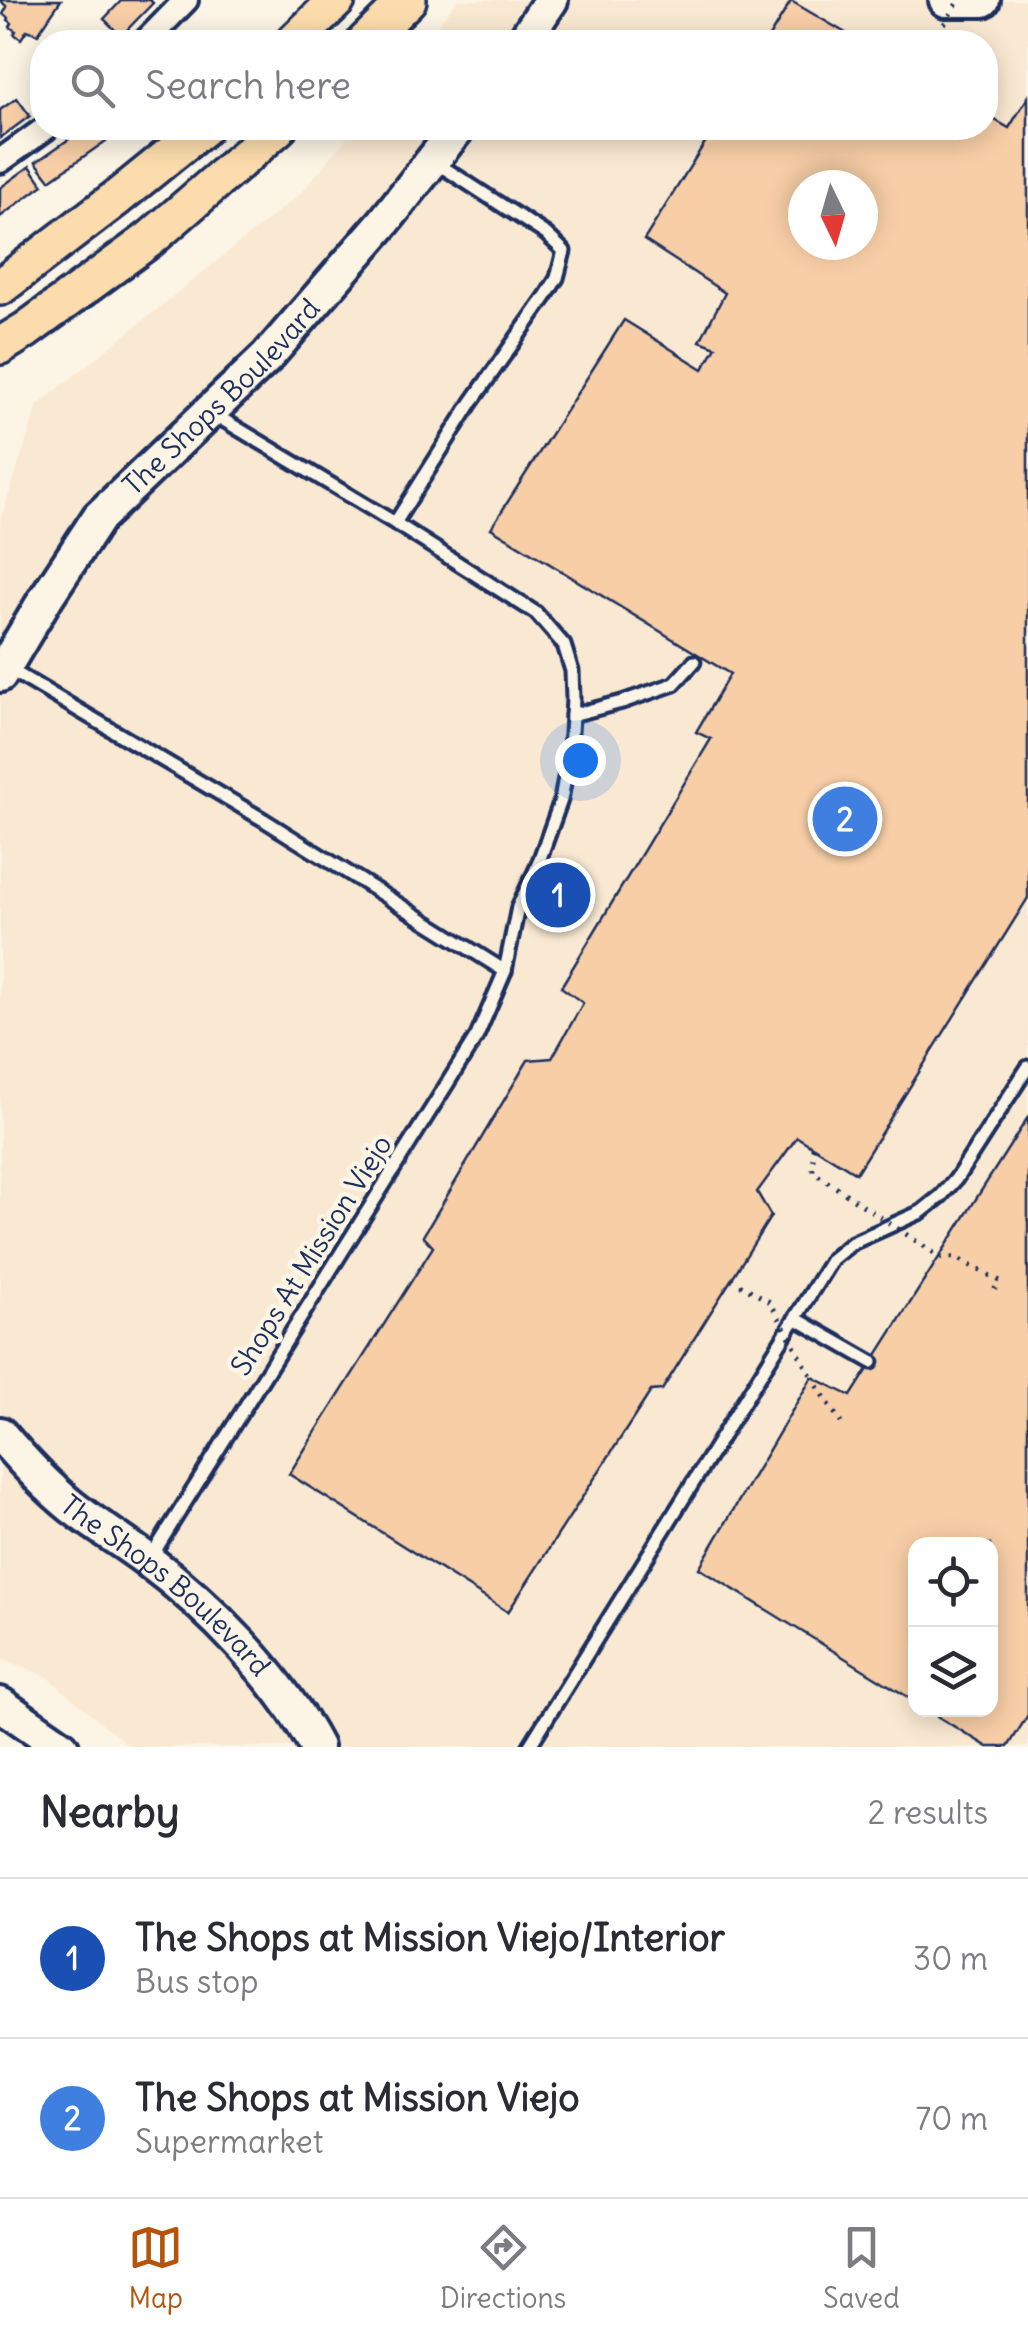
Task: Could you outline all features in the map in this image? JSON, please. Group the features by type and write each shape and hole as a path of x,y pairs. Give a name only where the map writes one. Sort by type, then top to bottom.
{"main road":[{"path":"307,30 338,0"},
{"path":"377,30 408,0"},
{"path":"0,287 188,140"},
{"path":"0,346 150,239 265,140"}],"street":[{"path":"157,30 186,0"},
{"path":"531,30 551,0"},
{"path":"946,0 984,0"},
{"path":"0,162 30,140"},
{"name":"The Shops Boulevard","path":"2,670 99,516 267,357 384,222 448,140"},
{"name":"The Shops Boulevard","path":"0,1434 30,1469 71,1506 149,1561 211,1616 260,1666 316,1747"},
{"path":"0,1704 62,1747"}],"lane":[{"path":"396,523 471,402 546,296 557,278 564,251 546,234 432,160"},
{"name":"Shops At Mission Viejo","path":"149,1561 477,1036 505,971 518,907 537,868 561,800 572,715 572,672 564,646 536,613 209,411"},
{"path":"572,715 674,684 694,662"},
{"path":"2,670 264,820 505,971"},
{"path":"529,1747 832,1260 852,1243 921,1212 941,1196 956,1180 1028,1067"},
{"path":"796,1318 872,1362"}],"path":[{"path":"940,30 959,0"},
{"path":"813,1147 814,1172 940,1257 956,1258 1000,1280 993,1292"},
{"path":"731,1279 770,1302 841,1422"}],"shaded area":[{"path":"457,0 1028,0 1028,1747 130,1747 46,1676 0,1658 0,521 38,405 301,193 345,140 998,140 998,30 434,30"}],"building":[{"path":"0,0 61,0 41,30 27,30 21,39 3,14 7,7"},
{"path":"122,0 153,3 127,30 115,30 104,19"},
{"path":"791,1 841,30 773,30"},
{"path":"1028,97 1028,898 856,1173 797,1137 757,1192 771,1216 662,1390 651,1391 508,1612 289,1474 433,1247 423,1236 528,1060 552,1058 583,1003 561,987 711,739 696,732 730,674 491,528 624,320 703,369 716,347 700,341 725,293 644,240 706,140 998,140 998,122 1009,128"},
{"path":"17,98 30,116 0,138 0,110"},
{"path":"68,140 106,141 50,180 36,162"},
{"path":"30,166 43,185 0,217 0,188"},
{"path":"1028,1117 1028,1715 1008,1747 988,1747 939,1717 998,1717 998,1537 908,1537 908,1697 699,1568 812,1377 851,1396"}],"place":[{"name":"The Shops at Mission Viejo","path":"845,819"},
{"name":"The Shops at Mission Viejo/Interior","path":"558,895"}]}
